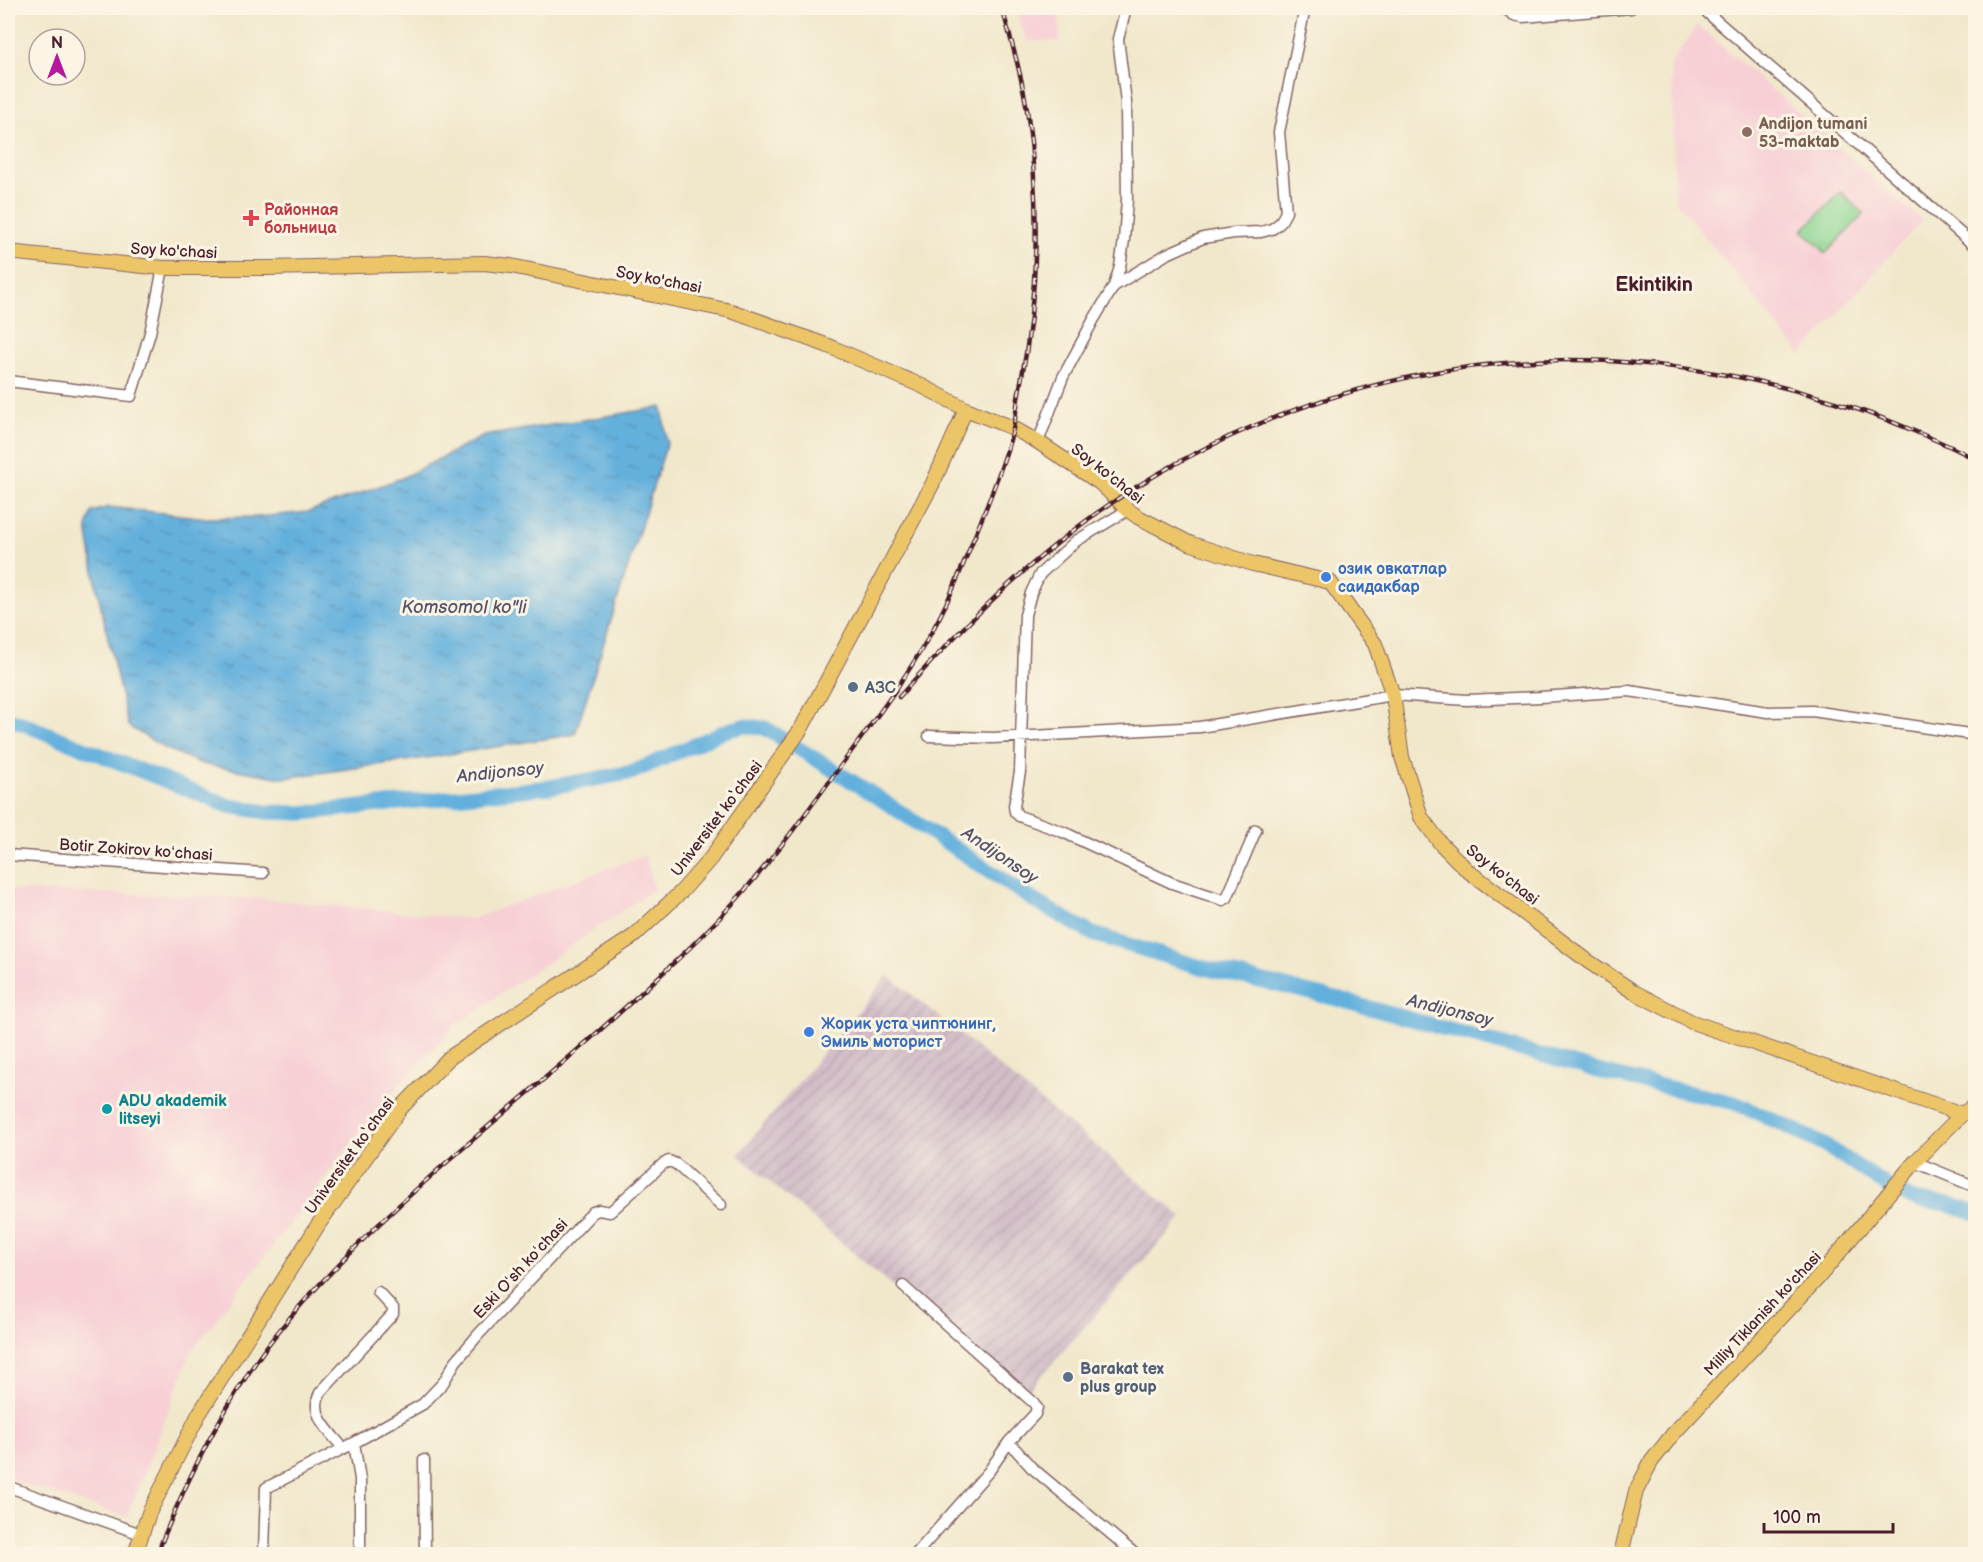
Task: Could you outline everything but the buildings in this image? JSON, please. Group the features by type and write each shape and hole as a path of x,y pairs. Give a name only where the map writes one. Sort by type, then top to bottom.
{"main road":[{"name":"Soy ko'chasi","path":"8,252 163,268 484,263 511,266 731,311 826,345 922,386 1038,442 1100,483 1128,510 1189,543 1253,564 1330,582 1375,644 1394,695 1402,757 1410,787 1421,817 1441,844 1467,870 1634,992 1692,1022 1962,1114"},
{"name":"Universitet kо‘chasi","path":"135,1554 149,1514 199,1414 318,1225 399,1109 449,1058 634,936 681,892 711,858 801,729 933,483 966,409"},
{"name":"Milliy Tiklanish ko'chasi","path":"1621,1554 1636,1491 1651,1462 1673,1434 1817,1279 1912,1166 1962,1114 1976,1105"}],"street":[{"path":"1038,442 1063,377 1114,286 1123,249 1127,200 1126,102 1118,39 1126,8"},
{"path":"1114,286 1167,254 1203,238 1261,232 1272,229 1280,223 1286,212 1279,132 1305,8"},
{"path":"1504,8 1514,15 1523,17 1631,8"},
{"path":"1702,8 1976,247"},
{"path":"8,381 131,396 150,333 163,268"},
{"path":"1128,510 1076,541 1040,574 1031,593 1025,615 1020,772 1015,812 1019,816 1064,832 1172,884 1218,899 1227,898 1256,830"},
{"path":"929,736 993,738 1200,727 1394,695 1467,700 1629,691 1768,712 1812,711 1976,735"},
{"name":"Botir Zokirov koʻchasi","path":"8,855 263,873"},
{"name":"Eski Oʻsh koʻchasi","path":"264,1554 266,1488 354,1443 423,1404 434,1395 478,1335 593,1212 599,1210 610,1212 665,1162 669,1161 676,1164 721,1205"},
{"path":"1912,1166 1976,1187"},
{"path":"903,1286 1037,1408 1009,1442 989,1472 916,1554"},
{"path":"343,1448 319,1418 317,1402 320,1393 393,1314 393,1308 378,1292"},
{"path":"1009,1442 1031,1467 1135,1554"},
{"path":"354,1443 360,1479 360,1554"},
{"path":"424,1460 425,1554"},
{"path":"12,1488 141,1534"}],"shaded area":[{"path":"1015,8 1059,8 1060,41 1027,42"},
{"name":"Andijon tumani 53-maktab","path":"1698,25 1922,220 1801,355 1675,200 1671,63"},
{"path":"645,855 654,889 454,1026 381,1105 191,1352 127,1517 8,1479 8,890 255,898 471,919"},
{"path":"888,975 1182,1217 1026,1393 902,1284 897,1290 738,1155"}],"green space":[{"path":"1841,192 1864,214 1826,253 1803,230"}],"water":[{"name":"Komsomol ko\"li","path":"662,407 667,443 575,734 283,778 202,764 165,748 128,726 97,589 87,527 92,512 109,507 207,518 259,517 308,512 402,478 484,436"}],"waterway":[{"name":"Andijonsoy","path":"8,719 229,806 267,812 303,813 550,787 633,772 725,731 744,726 765,728 879,798 1036,902 1093,934 1204,968 1337,999 1609,1074 1735,1103 1824,1145 1900,1194 1976,1213"}],"railway":[{"path":"157,1554 190,1477 216,1428 244,1379 288,1320 339,1264 406,1198 618,1014 726,911 787,839 886,703 934,628 947,603 995,486 1008,446 1015,422 1031,320 1035,252 1032,151 1023,89 1002,8"},
{"path":"899,697 934,658 1009,584 1105,507 1165,470 1228,437 1294,410 1361,389 1430,373 1500,364 1571,360 1634,363 1717,373 1785,388 1854,408 1935,440 1976,460"}],"place":[{"name":"Andijon tumani 53-maktab","path":"1747,132"},
{"name":"Районная больница","path":"251,218"},
{"name":"озик овкатлар саидакбар","path":"1326,577"},
{"name":"АЗС","path":"853,687"},
{"name":"Жорик уста чиптюнинг, Эмиль моторист","path":"809,1032"},
{"name":"ADU akademik litseyi","path":"107,1109"},
{"name":"Barakat tex plus group","path":"1068,1377"}],"district":[{"name":"Ekintikin","path":"1654,284"}]}
